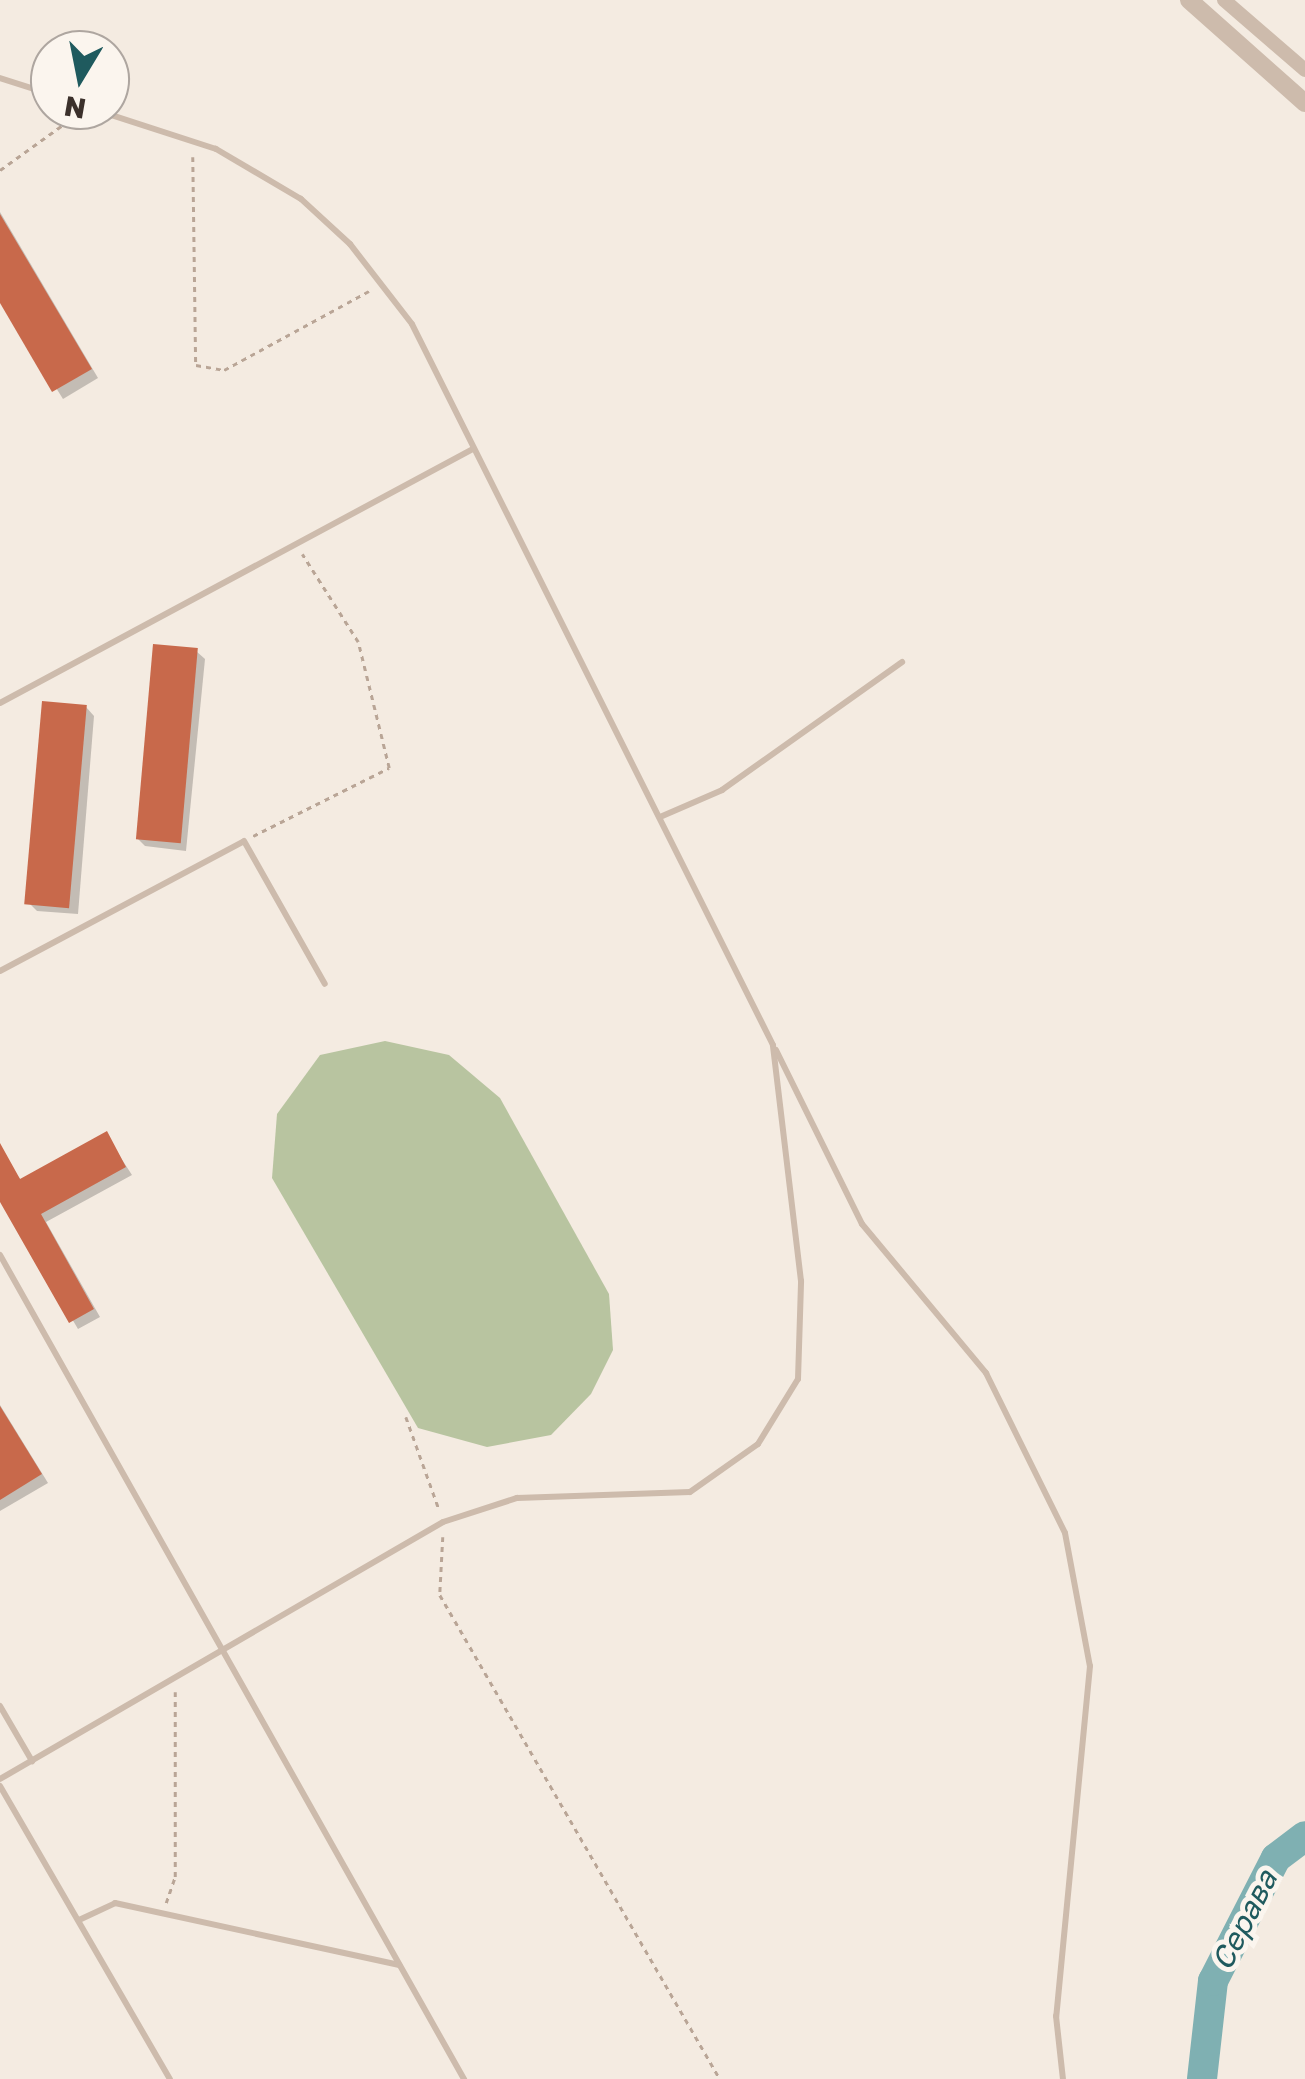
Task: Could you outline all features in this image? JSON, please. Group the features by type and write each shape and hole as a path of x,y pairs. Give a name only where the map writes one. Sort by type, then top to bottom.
{"street":[{"path":"1189,0 1305,103"},
{"path":"1224,0 1305,70"}],"lane":[{"path":"0,78 30,88"},
{"path":"130,121 193,140 301,199 382,284 473,449 862,1224 986,1374 1065,1533 1090,1666 1056,2016 1063,2079"},
{"path":"0,702 473,449"},
{"path":"660,816 722,790 902,662"},
{"path":"0,972 244,841 325,984"},
{"path":"170,2079 0,1782 444,1522 517,1498 690,1492 758,1444 798,1379 800,1300 773,1045"},
{"path":"0,1254 464,2079"},
{"path":"0,1706 32,1761"},
{"path":"79,1920 114,1903 400,1965"}],"path":[{"path":"0,170 55,130"},
{"path":"193,140 196,365 224,370 382,284"},
{"path":"244,841 389,768 358,642 296,544"},
{"path":"406,1416 444,1522 440,1595 720,2079"},
{"path":"162,1913 175,1877 175,1681"}],"green space":[{"path":"385,1041 449,1055 500,1098 609,1294 613,1350 591,1394 551,1435 487,1447 418,1428 272,1178 277,1114 320,1055"}],"building":[{"path":"0,214 92,369 52,392 0,303"},
{"path":"153,644 198,648 181,843 136,839"},
{"path":"42,701 87,705 69,908 24,904"},
{"path":"107,1131 126,1167 41,1214 94,1309 69,1323 0,1202 0,1143 20,1179"},
{"path":"0,1406 42,1474 0,1500"}],"waterway":[{"name":"Серава","path":"1202,2079 1213,1981 1276,1858 1305,1836"}]}
